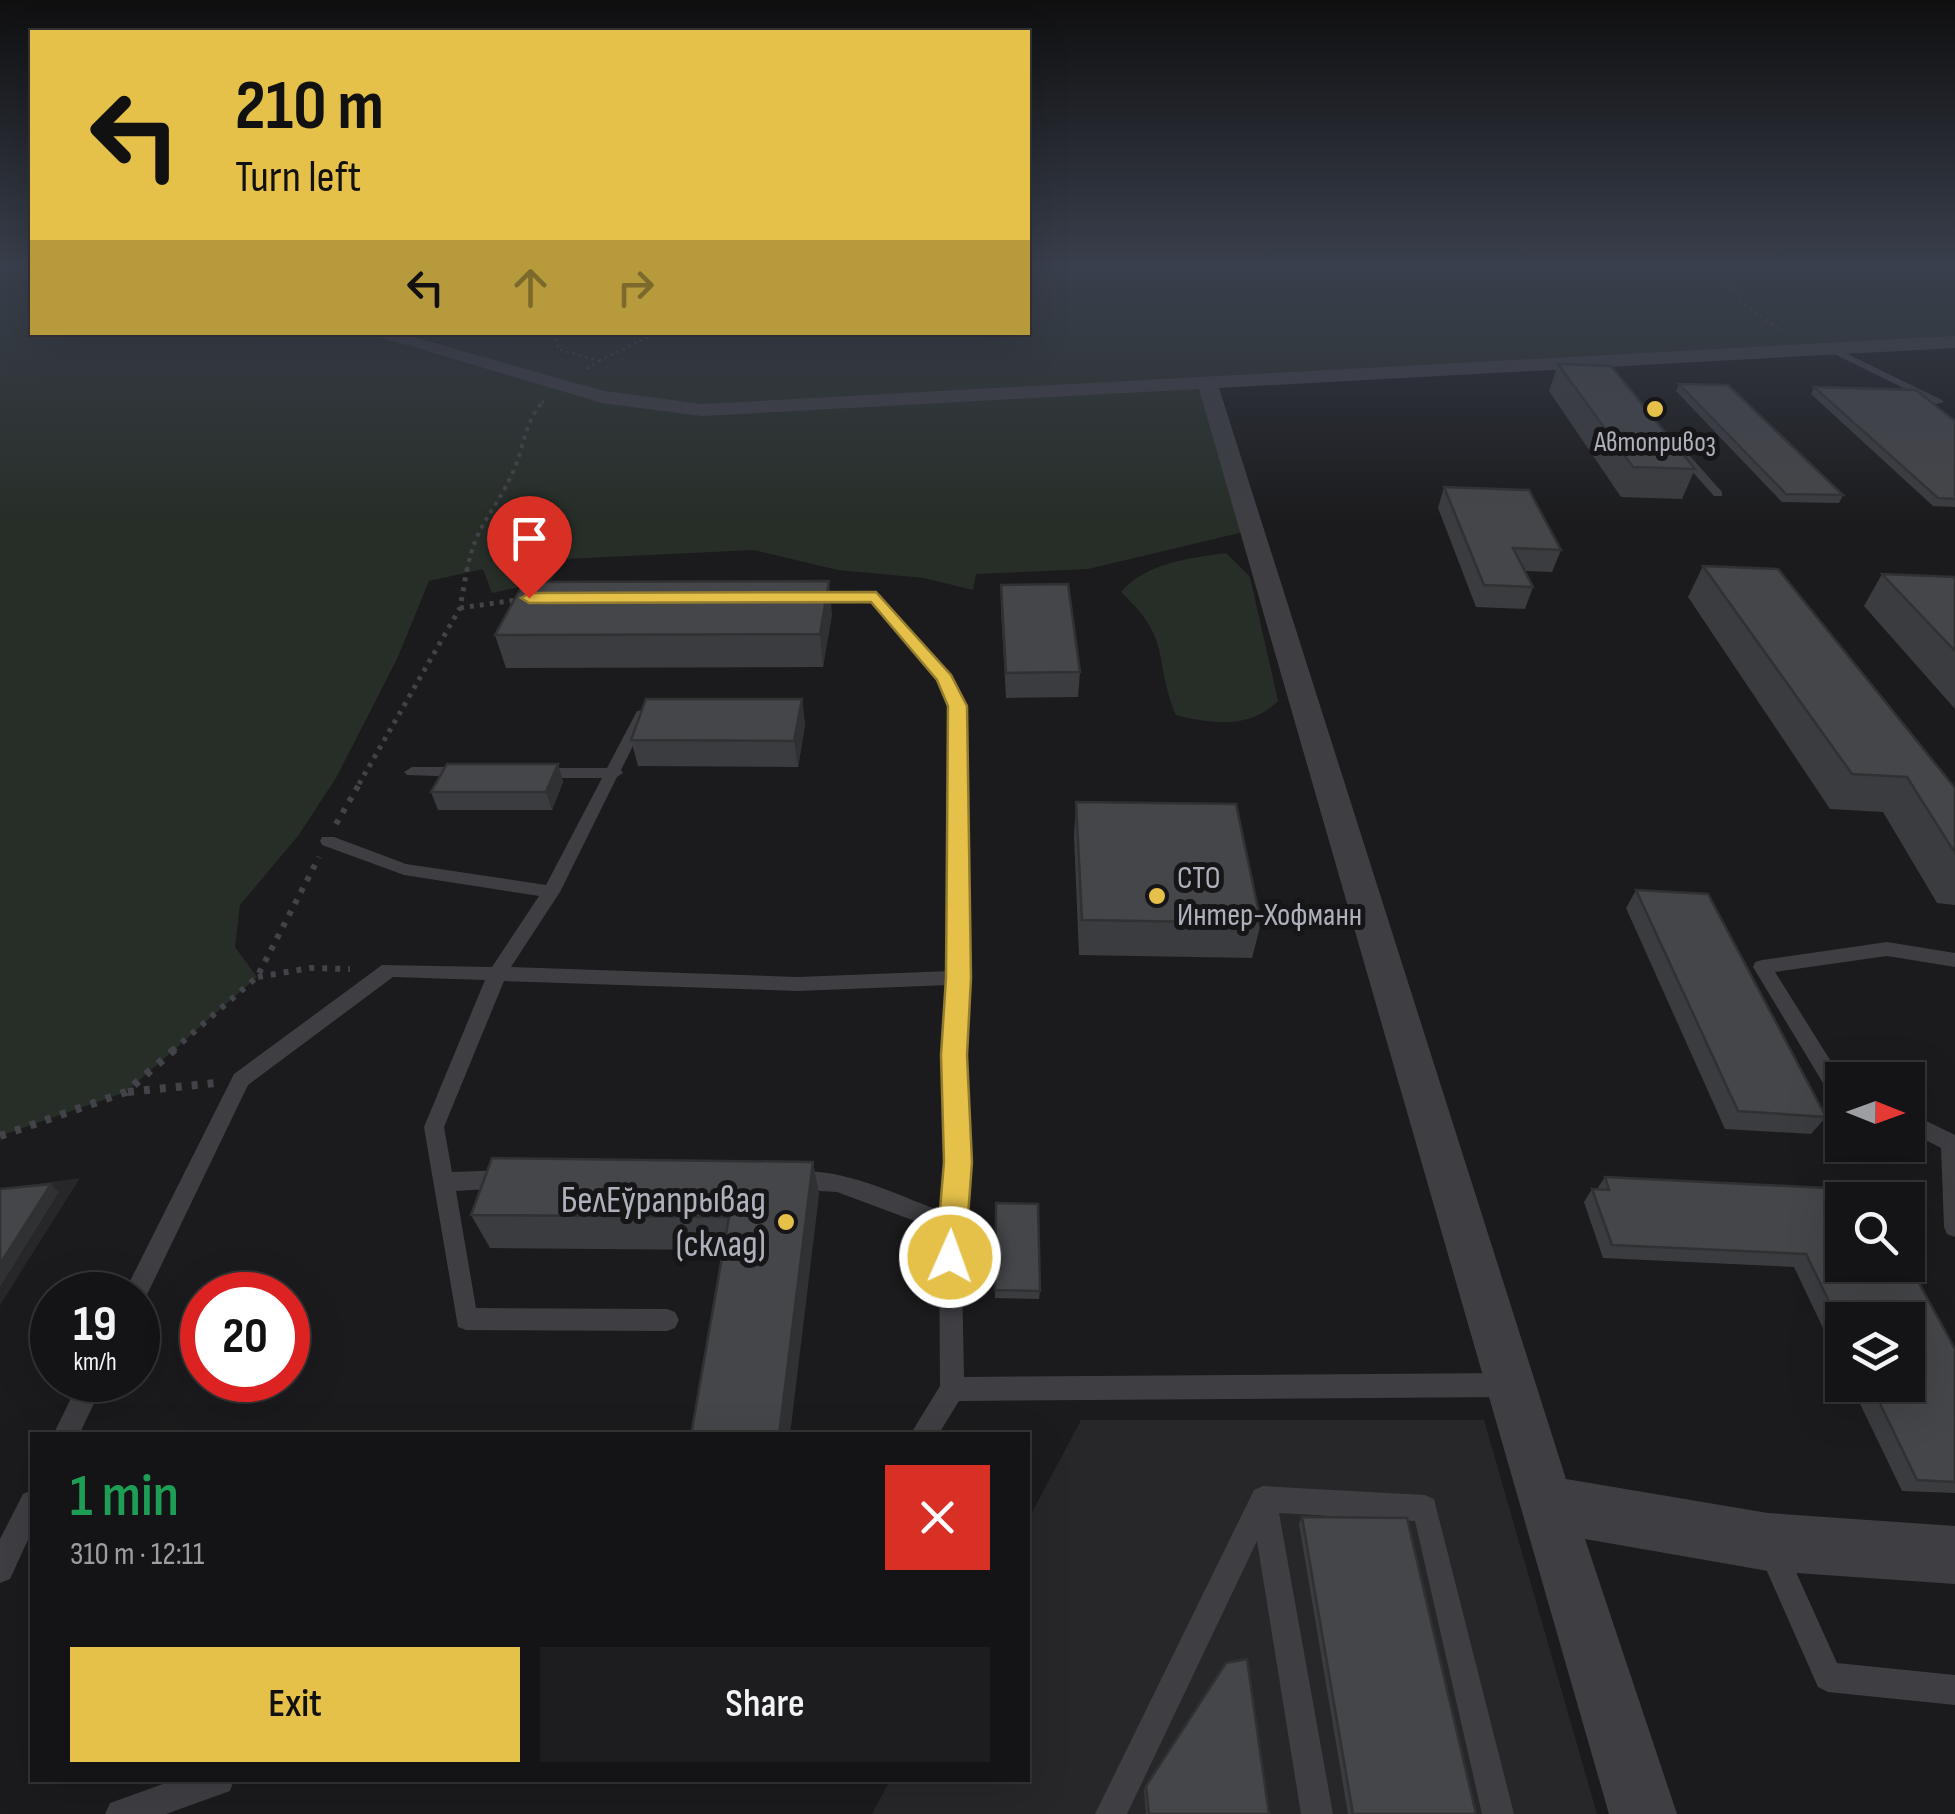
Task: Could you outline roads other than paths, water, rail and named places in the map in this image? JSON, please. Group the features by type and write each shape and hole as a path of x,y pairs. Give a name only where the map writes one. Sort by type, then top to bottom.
{"street":[{"path":"442,353 559,387 638,404 702,410 1604,367 1786,353"},
{"path":"1208,383 1545,1504 1644,1814"},
{"path":"1545,1504 1768,1542 1955,1555"}],"lane":[{"path":"1839,353 1939,402"},
{"path":"1656,425 1718,494"},
{"path":"799,598 876,596 945,678 958,706 958,978 954,1055 958,1162 950,1224 952,1389 925,1432"},
{"path":"642,714 551,892 498,974 434,1127 466,1319 667,1320"},
{"path":"412,772 486,772"},
{"path":"523,772 615,772"},
{"path":"328,841 404,870 551,892"},
{"path":"1825,1069 1762,966 1888,949 1955,960"},
{"path":"146,1272 241,1080 388,970 798,984 958,978"},
{"path":"1925,1130 1953,1145 1955,1227"},
{"path":"443,1182 537,1178"},
{"path":"762,1182 837,1183 950,1224"},
{"path":"952,1389 1509,1384"},
{"path":"67,1432 82,1402"},
{"path":"1116,1810 1263,1499"},
{"path":"1263,1499 1317,1814"},
{"path":"1263,1499 1425,1508 1498,1814"},
{"path":"0,1569 30,1507"},
{"path":"1768,1542 1828,1678 1955,1690"},
{"path":"121,1814 213,1782"}],"place":[{"name":"Автопривоз","path":"1655,409"},
{"name":"СТО Интер-Хофманн","path":"1157,896"},
{"name":"БелЕўрапрывад (склад)","path":"786,1222"}]}
